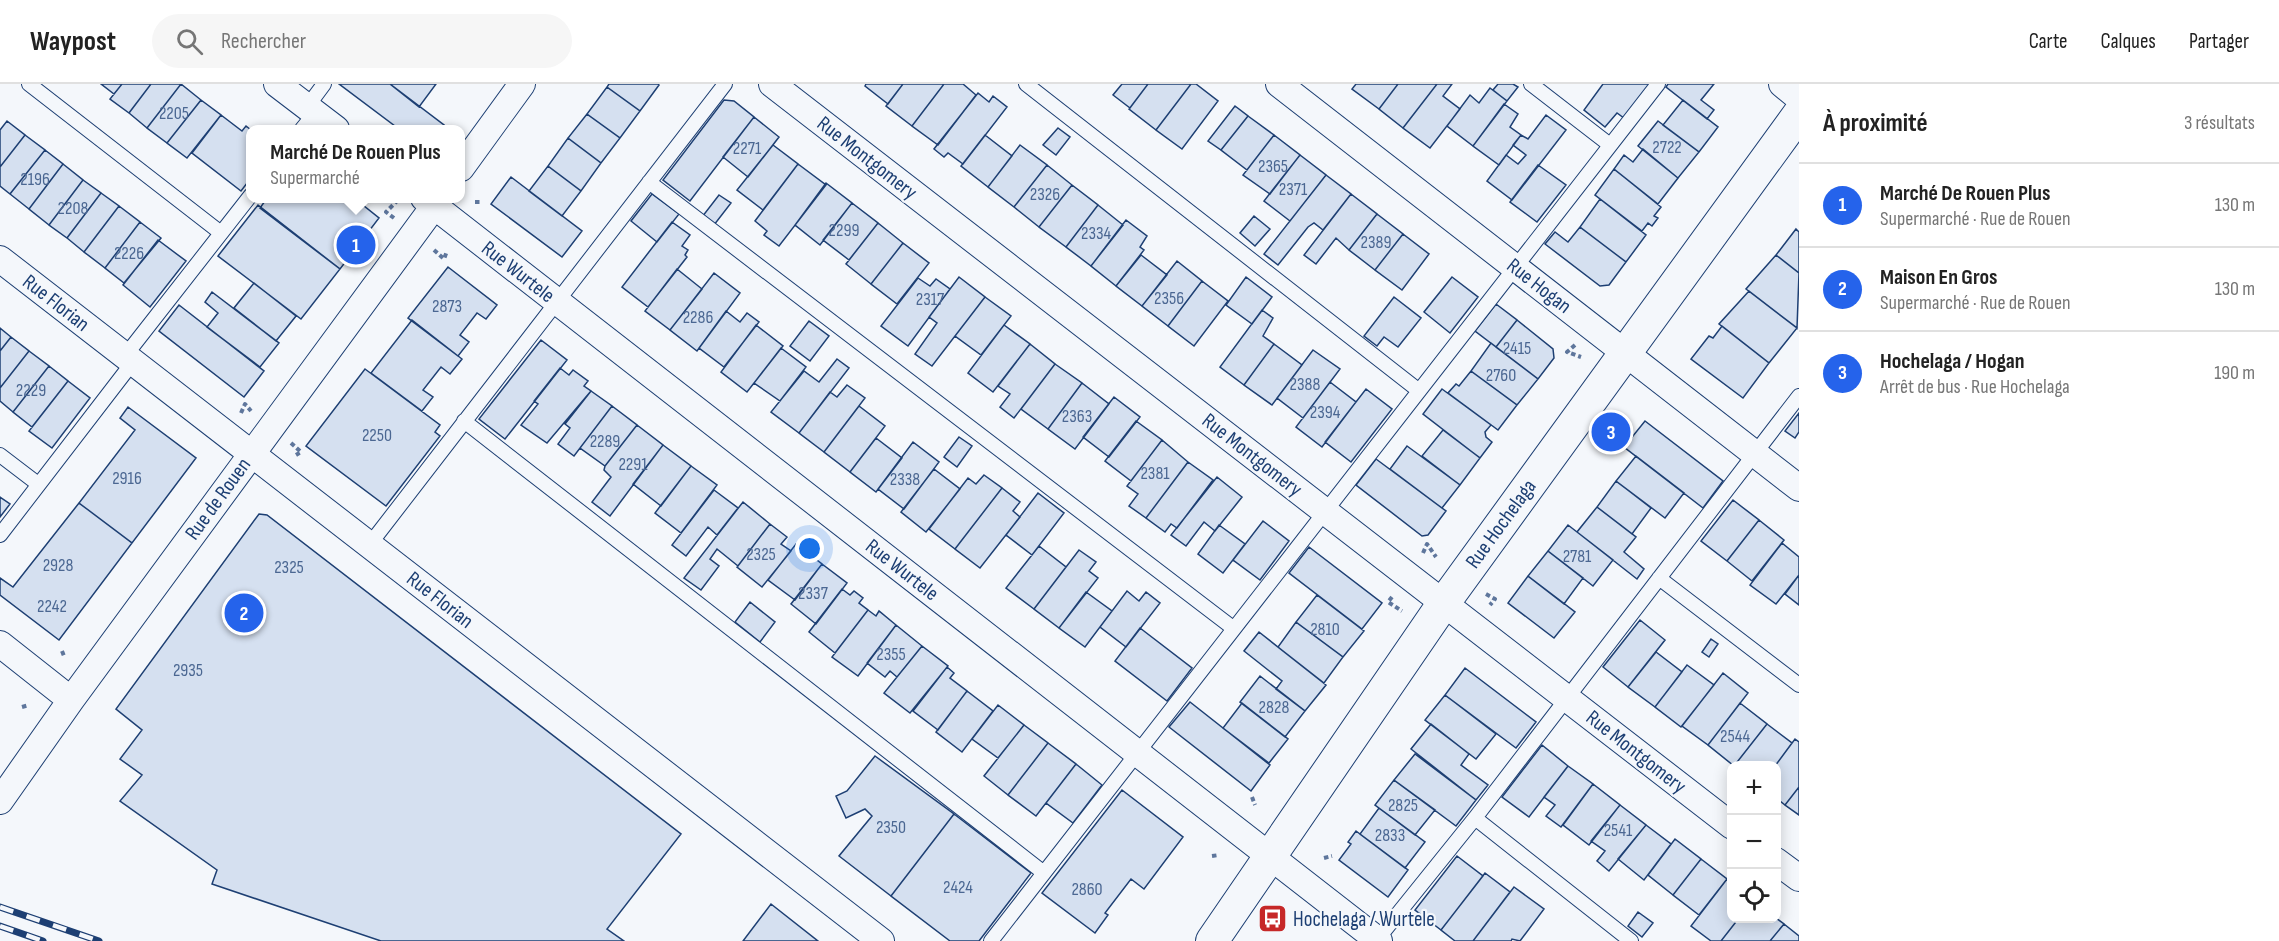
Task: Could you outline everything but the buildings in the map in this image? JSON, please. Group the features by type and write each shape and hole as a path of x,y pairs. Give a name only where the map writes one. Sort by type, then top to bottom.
{"street":[{"path":"277,84 308,116 327,125"},
{"path":"465,162 522,84"},
{"name":"Rue Montgomery","path":"772,84 1727,823"},
{"name":"Rue Hogan","path":"1279,84 1799,488"},
{"path":"1782,84 1799,98"},
{"name":"Rue Hochelaga","path":"1212,941 1443,604 1799,114"},
{"name":"Rue de Rouen","path":"0,801 431,203"},
{"name":"Rue Wurtele","path":"434,203 556,302 1377,940"},
{"name":"Rue Florian","path":"0,259 881,941"},
{"path":"0,644 71,700"},
{"path":"1781,865 1799,878"}],"lane":[{"path":"29,84 221,233"},
{"path":"308,116 324,84"},
{"path":"370,544 725,84"},
{"path":"1026,84 1418,390"},
{"path":"1531,84 1610,145"},
{"path":"991,941 1658,84"},
{"path":"649,182 1233,628"},
{"path":"0,535 246,201"},
{"path":"1377,940 1474,818 1565,696 1799,396"},
{"path":"464,421 1044,873"},
{"path":"0,455 38,484"},
{"path":"1659,578 1799,685"},
{"path":"1474,818 1631,941"}],"path":[{"path":"475,202 482,202"},
{"path":"395,203 386,212 399,223"},
{"path":"429,245 444,259 450,242"},
{"path":"1579,342 1566,352 1581,357"},
{"path":"238,419 245,404 255,416"},
{"path":"1419,560 1427,544 1436,557"},
{"path":"1486,594 1495,599 1486,610"},
{"path":"22,707 30,705"},
{"path":"1252,797 1255,805"},
{"path":"1212,856 1219,855"},
{"path":"1324,858 1332,856"}],"railway":[{"path":"0,907 99,941"},
{"path":"0,926 43,941"}],"place":[{"name":"Marché De Rouen Plus","path":"356,245"},
{"name":"Hochelaga / Hogan","path":"1611,432"},
{"name":"Maison En Gros","path":"244,613"},
{"name":"Hochelaga / Wurtele","path":"1272,919"}]}
